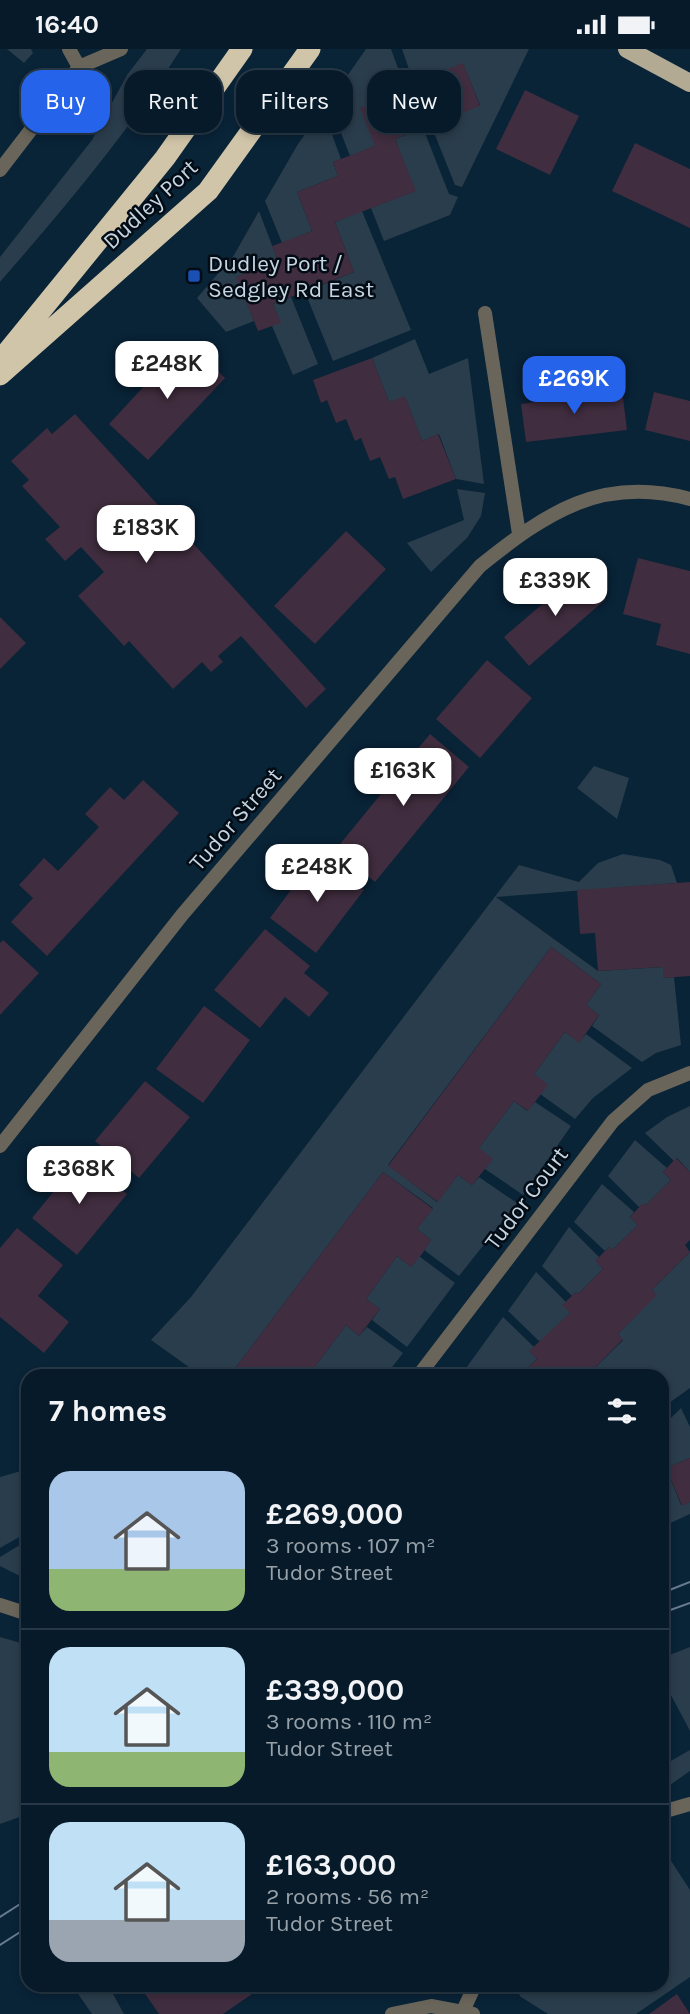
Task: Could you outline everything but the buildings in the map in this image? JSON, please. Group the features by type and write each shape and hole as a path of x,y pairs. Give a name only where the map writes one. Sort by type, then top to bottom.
{"highway":[{"name":"Dudley Port","path":"0,361 165,158 242,49"},
{"name":"Dudley Port","path":"0,375 208,191 310,49"}],"main road":[{"path":"627,49 690,83"}],"street":[{"path":"69,49 79,67"},
{"path":"0,169 79,67 121,49"},
{"path":"485,313 519,534"},
{"name":"Tudor Street","path":"0,1146 182,915 480,566 519,534 562,508 598,497 631,492 667,493 690,499"},
{"name":"Tudor Court","path":"424,1369 613,1121 648,1090 690,1073"},
{"path":"0,1605 21,1612"},
{"path":"669,1810 690,1804"},
{"path":"392,2014 431,2006 468,2013 473,1992"}],"shaded area":[{"path":"7,49 31,49 33,53 24,63"},
{"path":"147,49 181,49 167,70 131,70"},
{"path":"366,49 391,49 399,70 367,70 367,133 382,133 375,146 350,156 341,133 353,133 351,70"},
{"path":"402,49 529,49 462,187 455,185 434,133 461,133 461,113 480,105 463,64 446,70 409,70"},
{"path":"124,81 124,132 0,282 0,257 96,133 110,133 110,107"},
{"path":"306,133 331,133 341,159 333,162 338,176 297,192 312,231 282,243 265,201"},
{"path":"410,133 425,133 449,194 458,197 450,215 384,241 371,208 415,191 395,139"},
{"path":"259,211 278,261 237,277 254,321 226,332 197,298 234,255"},
{"path":"362,211 411,330 333,361 305,292 354,272 335,222"},
{"path":"291,297 318,364 293,375 272,326 280,322 273,304"},
{"path":"415,339 429,374 468,358 484,484 456,479 439,434 422,441 405,397 389,402 372,358"},
{"path":"457,489 485,493 481,516 467,538 431,572 407,543 464,520"},
{"path":"594,766 629,778 617,819 577,788"},
{"path":"623,854 660,860 671,865 677,883 496,897 598,971 663,967 663,978 674,977 681,1045 656,1053 642,1062 592,1026 599,1015 586,1005 601,984 551,947 388,1165 437,1202 458,1175 472,1185 479,1177 517,1203 459,1276 424,1250 431,1240 417,1229 433,1208 383,1172 235,1369 192,1369 151,1340 191,1297 519,865 579,882 598,863"},
{"path":"565,1032 579,1042 586,1034 632,1068 593,1098 575,1119 540,1094 534,1074"},
{"path":"514,1101 527,1111 535,1102 571,1126 523,1195 485,1169 479,1148"},
{"path":"690,1106 690,1172 677,1158 674,1161 645,1133 667,1117"},
{"path":"635,1140 667,1168 663,1172 671,1180 646,1205 639,1207 608,1176"},
{"path":"602,1184 634,1212 630,1217 638,1225 612,1250 609,1247 605,1251 574,1222"},
{"path":"569,1227 599,1257 596,1261 603,1269 578,1294 576,1292 572,1296 542,1266"},
{"path":"690,1252 690,1388 669,1403 669,1369 594,1369 623,1340 618,1334 656,1295 652,1290"},
{"path":"397,1256 411,1267 419,1256 455,1283 407,1347 372,1320 380,1309 366,1299"},
{"path":"536,1272 566,1302 570,1313 545,1339 539,1341 508,1311"},
{"path":"503,1317 534,1347 530,1351 537,1359 526,1369 465,1369"},
{"path":"346,1325 359,1336 367,1327 403,1353 391,1369 313,1369"},
{"path":"681,1408 690,1427 690,1458 669,1467 669,1420"},
{"path":"21,1471 21,1536 0,1548 0,1477"},
{"path":"669,1475 681,1505 690,1502 690,1514 669,1524"},
{"path":"21,1544 21,1576 0,1566 0,1557"},
{"path":"0,1637 21,1643 21,1816 0,1824"},
{"path":"690,1647 690,1731 669,1691 669,1655"},
{"path":"690,1750 690,1771 670,1785 669,1762"},
{"path":"669,1858 690,1890 690,1977 669,1991"},
{"path":"77,1992 112,1992 124,2014 92,2014"},
{"path":"518,1992 597,1992 668,1992 636,2014 548,2014"}],"tram line":[{"path":"669,1590 690,1582"},
{"path":"669,1610 690,1603"},
{"path":"0,1917 21,1904"},
{"path":"0,1945 21,1932"}],"place":[{"name":"Dudley Port / Sedgley Rd East","path":"194,276"}]}
